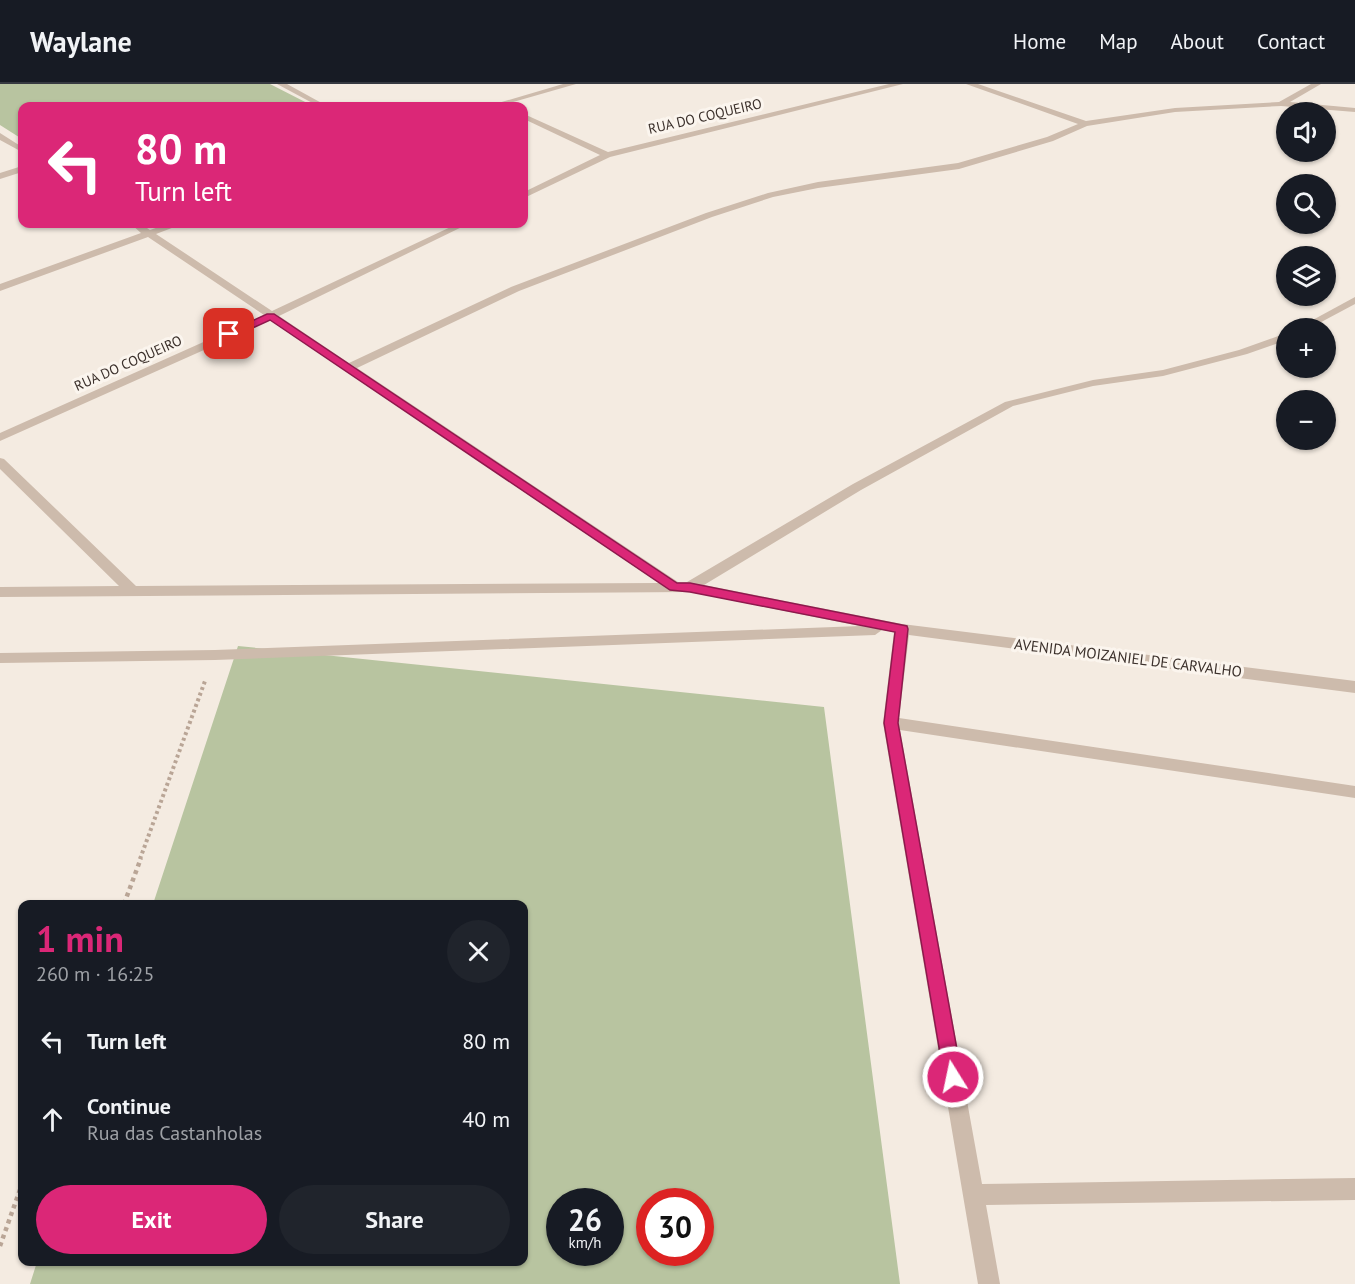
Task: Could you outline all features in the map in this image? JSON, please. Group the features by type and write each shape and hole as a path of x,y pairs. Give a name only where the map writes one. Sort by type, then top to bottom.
{"street":[{"path":"281,84 315,102"},
{"path":"511,102 572,84"},
{"name":"RUA DO COQUEIRO","path":"528,193 607,155 899,84"},
{"path":"970,84 1085,124"},
{"path":"1285,102 1317,84"},
{"path":"350,367 515,289 709,215 771,195 818,184 959,166 1050,140 1085,124 1217,106 1276,104"},
{"path":"1336,108 1355,110"},
{"path":"528,118 607,155"},
{"path":"0,136 18,147"},
{"path":"0,176 18,170"},
{"path":"141,228 675,587"},
{"path":"0,288 163,228"},
{"name":"RUA DO COQUEIRO","path":"0,437 271,316 456,228"},
{"path":"1322,318 1355,300"},
{"path":"690,587 857,487 1008,404 1093,383 1163,373 1276,340"},
{"path":"0,462 131,590"},
{"path":"0,592 690,587 902,629"},
{"path":"0,658 215,655 902,629"},
{"path":"902,629 891,723 989,1284"},
{"name":"AVENIDA MOIZANIEL DE CARVALHO","path":"902,629 1355,687"},
{"path":"891,723 1355,792"},
{"path":"974,1195 1355,1189"}],"path":[{"path":"125,900 215,655"},
{"path":"0,1246 18,1195"}],"green space":[{"path":"0,84 270,84 305,102 18,102 18,136 0,125"},
{"path":"238,646 824,707 900,1284 30,1284 36,1266 528,1266 528,900 154,900"}],"route":[{"path":"229,334 271,316 675,587 690,587 902,629 891,723 953,1077"}]}
